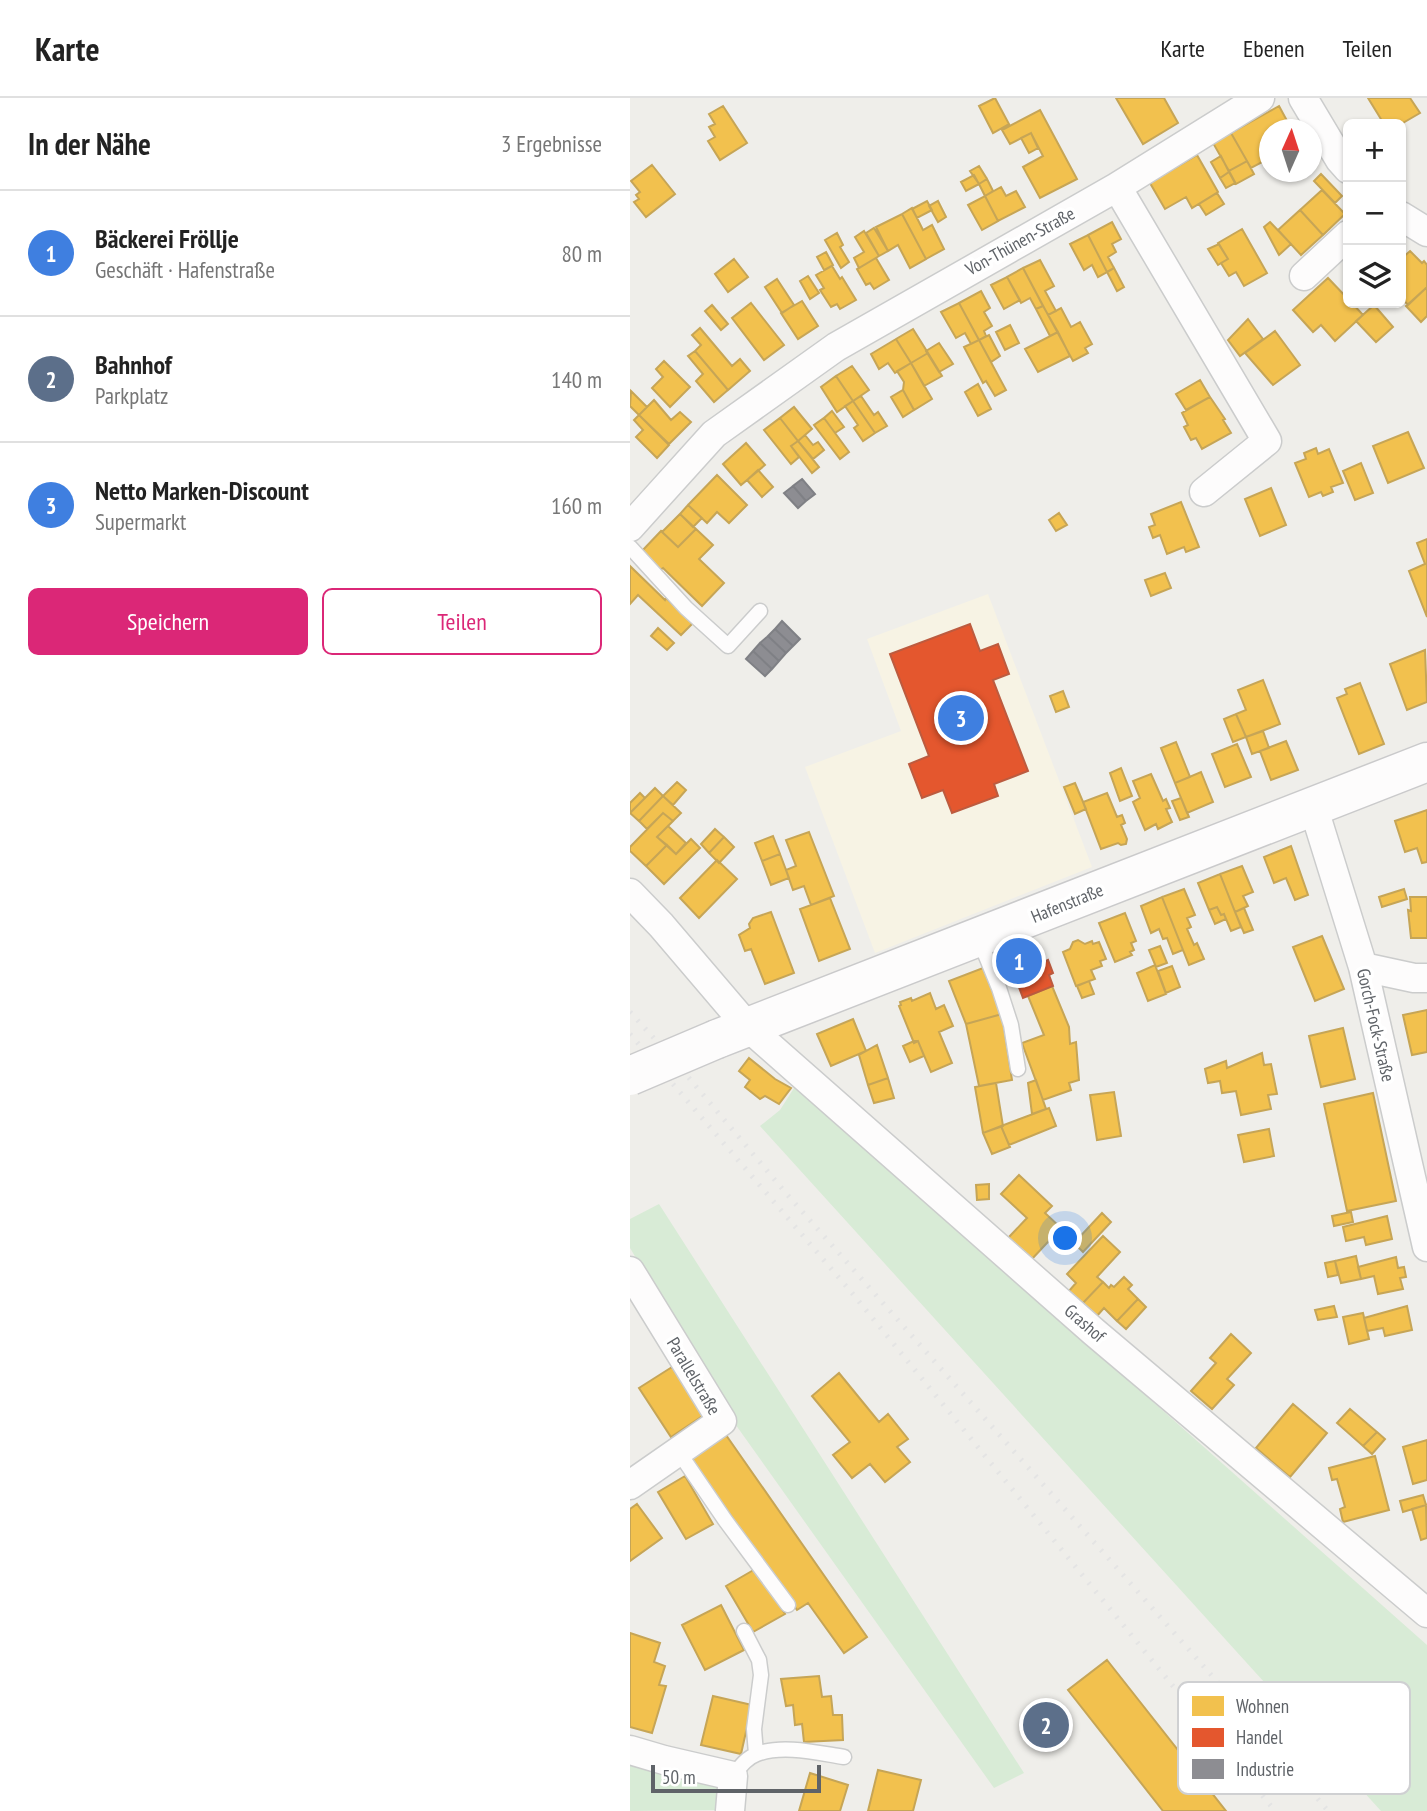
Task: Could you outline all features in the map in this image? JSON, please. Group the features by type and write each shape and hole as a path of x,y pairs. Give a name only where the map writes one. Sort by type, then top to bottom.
{"street":[{"name":"Von-Thünen-Straße","path":"630,527 714,433 836,347 1116,187 1260,98"},
{"path":"1303,98 1343,163"},
{"path":"1116,187 1267,441 1204,492"},
{"path":"1406,219 1427,232"},
{"path":"1304,276 1343,240"},
{"name":"Hafenstraße","path":"630,1076 732,1033 1427,762"},
{"name":"Gorch-Fock-Straße","path":"1313,806 1363,967 1427,1247"},
{"name":"Grashof","path":"630,893 661,925 732,1033 1094,1332 1427,1613"},
{"path":"1363,967 1414,978 1427,978"},
{"name":"Parallelstraße","path":"630,1271 722,1421 630,1485"},
{"path":"630,1749 733,1776 730,1811"}],"lane":[{"path":"630,547 727,646 760,611"},
{"path":"978,938 1011,1025 1018,1069"},
{"path":"678,1451 724,1520 788,1605"},
{"path":"744,1631 759,1660 761,1675 754,1729 756,1754"},
{"path":"733,1776 744,1762 756,1754 809,1751 844,1757"}],"shaded area":[{"path":"988,594 1092,867 875,953 805,767 901,731 867,639"}],"green space":[{"path":"796,1085 1427,1645 1427,1811 1381,1811 1366,1794 1410,1794 1410,1682 1264,1682 760,1126 780,1110"},
{"path":"659,1204 1024,1773 994,1788 733,1421 630,1248 630,1219"},
{"path":"630,1759 717,1781 719,1810 630,1811"}],"building: Wohnen":[{"path":"995,98 1009,124 993,133 979,106"},
{"path":"1116,98 1164,98 1178,123 1143,144"},
{"path":"1368,98 1410,98 1420,113 1406,121 1381,119"},
{"path":"723,106 747,143 720,160 708,141 715,137 709,127 715,124 709,114"},
{"path":"1279,106 1286,119 1259,119 1259,164 1251,168 1231,133"},
{"path":"1040,110 1077,179 1040,198 1023,167 1043,156 1031,133 1010,144 1002,130"},
{"path":"1031,133 1038,148 1029,153 1021,138"},
{"path":"1231,133 1247,161 1229,171 1213,143"},
{"path":"1197,155 1218,192 1192,208 1186,197 1165,209 1150,183"},
{"path":"1221,156 1229,172 1220,178 1211,162"},
{"path":"1247,161 1254,174 1236,184 1229,171"},
{"path":"652,165 675,194 646,217 634,202 639,199 636,195 640,192 631,181"},
{"path":"979,166 987,179 979,184 970,171"},
{"path":"1229,172 1235,183 1226,188 1220,178"},
{"path":"974,175 979,184 966,191 961,182"},
{"path":"1322,175 1342,196 1335,203 1315,182 1322,182"},
{"path":"987,179 993,191 985,196 979,184"},
{"path":"1001,187 1006,196 1016,191 1025,207 998,221 985,196"},
{"path":"1322,190 1343,212 1343,216 1323,235 1300,210"},
{"path":"1217,193 1224,204 1206,215 1199,204"},
{"path":"985,196 998,221 982,230 968,205"},
{"path":"927,201 932,210 917,218 912,209"},
{"path":"938,201 946,217 938,222 929,206"},
{"path":"912,208 923,230 932,225 944,249 926,259 902,214"},
{"path":"1300,210 1323,235 1301,255 1278,230"},
{"path":"902,214 926,259 910,268 898,245 888,251 876,227"},
{"path":"1112,222 1121,239 1112,244 1116,252 1108,257 1114,268 1107,272 1088,235"},
{"path":"1270,222 1291,244 1279,255 1264,227"},
{"path":"874,228 888,251 879,256 866,233"},
{"path":"1242,229 1267,273 1244,286 1236,272 1229,276 1221,263 1228,259 1218,243"},
{"path":"864,231 879,256 859,268 854,258 864,252 855,237"},
{"path":"837,233 843,245 840,247 849,262 841,268 825,240"},
{"path":"1088,235 1107,272 1098,277 1092,265 1084,270 1070,244"},
{"path":"1219,244 1228,259 1218,265 1208,249"},
{"path":"1410,251 1427,265 1427,287 1408,305 1406,303 1406,255"},
{"path":"826,252 833,265 824,270 817,257"},
{"path":"876,258 889,280 874,289 870,283 866,285 857,269"},
{"path":"734,259 748,277 728,292 715,274"},
{"path":"1040,260 1054,286 1045,291 1056,311 1048,315 1023,268"},
{"path":"832,266 856,300 840,309 837,304 831,307 820,290 824,288 816,275"},
{"path":"1023,268 1043,306 1036,309 1030,298 1021,303 1007,277"},
{"path":"1114,268 1124,287 1117,291 1107,272"},
{"path":"808,276 819,293 810,299 800,281"},
{"path":"1007,277 1020,300 1004,309 991,285"},
{"path":"1328,278 1343,294 1343,308 1357,308 1363,315 1335,341 1321,325 1313,332 1293,310"},
{"path":"777,279 794,305 782,313 765,287"},
{"path":"1427,287 1427,316 1421,322 1406,306"},
{"path":"981,291 990,308 984,312 992,326 984,331 986,336 979,340 959,303"},
{"path":"802,301 818,326 798,339 781,313"},
{"path":"751,303 784,345 764,360 732,318"},
{"path":"959,303 979,340 971,344 965,333 956,338 941,312"},
{"path":"712,305 728,324 721,330 705,311"},
{"path":"1043,306 1058,332 1050,336 1036,309"},
{"path":"1061,308 1071,327 1080,322 1092,344 1085,348 1088,353 1073,361 1048,315"},
{"path":"1371,308 1377,308 1393,327 1376,342 1356,321"},
{"path":"1248,319 1263,339 1240,356 1228,340"},
{"path":"1010,325 1019,343 1005,350 996,332"},
{"path":"700,328 732,366 740,359 750,371 728,390 695,351 701,345 692,335"},
{"path":"913,329 928,353 911,363 896,339"},
{"path":"1275,331 1300,365 1273,385 1245,353"},
{"path":"1058,332 1070,356 1038,372 1025,349"},
{"path":"989,335 1000,356 991,362 979,340"},
{"path":"896,339 911,363 895,373 888,363 879,369 871,354"},
{"path":"979,340 1006,390 995,396 986,381 983,383 964,347"},
{"path":"939,343 953,364 939,372 926,351"},
{"path":"695,351 728,390 714,402 696,381 703,374 688,356"},
{"path":"928,353 942,376 924,386 911,363"},
{"path":"664,361 690,387 670,407 652,388 663,377 656,369"},
{"path":"911,363 932,399 914,410 897,371"},
{"path":"852,366 869,390 853,401 836,376"},
{"path":"836,376 853,401 837,412 821,387"},
{"path":"1200,380 1210,397 1186,410 1176,394"},
{"path":"978,384 991,409 978,416 965,392"},
{"path":"903,390 914,410 903,417 891,397"},
{"path":"631,391 647,407 639,415 630,406"},
{"path":"861,396 874,415 878,412 887,426 875,433 853,401"},
{"path":"1210,397 1231,433 1202,449 1196,438 1191,440 1184,427 1188,425 1182,413"},
{"path":"654,400 671,420 680,412 691,422 669,444 639,415"},
{"path":"853,401 875,433 863,441 854,428 858,425 845,406"},
{"path":"794,407 812,429 798,441 780,418"},
{"path":"832,411 844,427 835,433 824,418"},
{"path":"639,415 669,445 657,458 636,437 643,430 634,420"},
{"path":"780,418 798,441 791,446 799,457 791,464 764,430"},
{"path":"824,418 849,452 840,459 814,425"},
{"path":"1408,432 1424,468 1388,483 1373,446"},
{"path":"805,435 813,445 818,442 824,450 813,459 798,441"},
{"path":"798,441 819,467 812,473 791,446"},
{"path":"746,443 765,465 741,485 723,464"},
{"path":"1316,448 1318,454 1329,449 1343,483 1331,487 1333,492 1323,496 1321,492 1309,497 1295,463 1306,459 1304,453"},
{"path":"1361,463 1373,493 1355,500 1343,471"},
{"path":"758,470 773,487 762,497 747,480"},
{"path":"717,475 747,505 729,523 717,512 707,523 688,505"},
{"path":"1271,488 1286,525 1260,536 1245,499"},
{"path":"1181,502 1199,547 1186,552 1184,547 1167,554 1160,535 1153,538 1149,527 1155,525 1151,514"},
{"path":"688,505 702,518 693,527 680,514"},
{"path":"1059,513 1067,525 1056,531 1049,520"},
{"path":"680,514 696,529 678,547 662,532"},
{"path":"696,529 713,545 699,559 724,583 702,606 663,568 660,570 641,552 661,531 678,547"},
{"path":"1427,539 1427,617 1409,571 1425,564 1417,543"},
{"path":"630,566 693,623 681,635 638,595 630,604"},
{"path":"1165,573 1171,588 1151,596 1145,580"},
{"path":"658,628 674,643 667,650 651,636"},
{"path":"1425,650 1427,702 1407,710 1390,664"},
{"path":"1263,680 1280,724 1246,737 1236,714 1246,710 1238,690"},
{"path":"1360,683 1384,744 1359,754 1337,698 1347,694 1345,689"},
{"path":"1063,691 1069,707 1056,712 1050,696"},
{"path":"1236,714 1246,737 1233,742 1224,719"},
{"path":"1263,731 1269,748 1252,754 1246,737"},
{"path":"1286,741 1298,770 1271,780 1260,751"},
{"path":"1176,742 1190,777 1175,783 1161,748"},
{"path":"1237,744 1251,777 1225,787 1212,754"},
{"path":"1121,768 1132,796 1120,801 1110,773"},
{"path":"1201,772 1213,802 1187,813 1175,783"},
{"path":"1151,774 1163,801 1166,799 1170,808 1166,809 1172,822 1158,829 1156,824 1145,830 1133,802 1140,798 1133,781"},
{"path":"677,782 686,790 673,805 663,796"},
{"path":"1075,783 1086,809 1075,814 1064,787"},
{"path":"655,788 663,796 639,821 630,813"},
{"path":"640,793 645,798 630,813 630,803"},
{"path":"1107,793 1117,817 1122,815 1125,823 1121,825 1127,839 1126,844 1118,843 1101,849 1083,802"},
{"path":"663,796 681,813 673,821 663,813 647,829 639,821"},
{"path":"1181,798 1189,817 1180,820 1172,801"},
{"path":"1427,810 1427,862 1422,863 1417,848 1405,852 1395,821"},
{"path":"663,813 673,821 657,837 667,845 646,866 630,851 630,847"},
{"path":"668,826 686,843 676,854 657,837"},
{"path":"715,829 724,837 709,853 701,844"},
{"path":"809,832 834,896 811,905 804,886 793,890 786,870 796,866 786,840"},
{"path":"773,836 780,854 762,861 755,843"},
{"path":"724,837 734,847 719,863 709,853"},
{"path":"691,839 700,848 664,884 646,866 667,845 676,854"},
{"path":"1291,846 1308,895 1295,900 1286,878 1274,883 1264,857"},
{"path":"780,854 789,878 771,885 762,861"},
{"path":"717,860 737,879 699,918 680,898"},
{"path":"1242,866 1253,892 1243,896 1248,906 1235,912 1220,874"},
{"path":"1220,874 1241,927 1231,931 1224,914 1221,915 1217,907 1209,910 1198,883"},
{"path":"1184,889 1195,915 1187,918 1191,927 1187,929 1204,959 1189,965 1162,897"},
{"path":"1404,889 1407,899 1382,907 1379,897"},
{"path":"1162,897 1183,950 1173,954 1167,938 1163,939 1159,929 1151,933 1141,906"},
{"path":"1410,897 1427,897 1427,938 1411,938 1408,910 1411,911"},
{"path":"830,898 850,949 819,961 800,909"},
{"path":"1217,907 1226,919 1215,924 1209,910"},
{"path":"1244,908 1253,930 1244,933 1235,912"},
{"path":"771,912 794,973 765,984 751,949 745,951 739,935 750,928 749,924 753,918"},
{"path":"1125,913 1136,941 1131,943 1134,950 1130,952 1132,955 1115,962 1099,923"},
{"path":"1322,936 1344,989 1315,1001 1293,947"},
{"path":"1078,940 1085,944 1099,942 1106,959 1100,961 1102,966 1091,970 1095,979 1076,986 1063,952"},
{"path":"1160,946 1167,963 1156,967 1149,950"},
{"path":"1155,965 1166,994 1148,1001 1137,973"},
{"path":"1172,966 1180,987 1166,993 1158,971"},
{"path":"983,968 1002,1014 966,1024 949,981"},
{"path":"1089,981 1094,994 1082,998 1077,986"},
{"path":"1052,986 1069,1027 1070,1044 1076,1042 1079,1080 1069,1083 1071,1090 1043,1100 1022,1043 1044,1035 1028,996"},
{"path":"930,993 936,1009 944,1005 953,1026 939,1032 952,1063 931,1072 918,1041 914,1043 899,1006 900,1002 911,998 912,1001"},
{"path":"1427,1010 1427,1052 1412,1055 1403,1015"},
{"path":"1002,1014 1012,1080 979,1086 966,1024"},
{"path":"853,1019 866,1051 831,1066 817,1034"},
{"path":"1343,1028 1355,1079 1321,1087 1309,1036"},
{"path":"918,1041 924,1056 910,1062 903,1046"},
{"path":"877,1045 888,1078 868,1085 859,1055"},
{"path":"1262,1053 1264,1065 1271,1064 1277,1094 1268,1095 1271,1109 1241,1115 1236,1091 1222,1093 1220,1081 1208,1083 1205,1069 1226,1061 1227,1068"},
{"path":"749,1058 791,1088 779,1104 765,1096 760,1099 745,1087 750,1080 739,1071"},
{"path":"888,1078 894,1098 874,1103 868,1085"},
{"path":"1036,1080 1046,1109 1032,1114 1028,1083"},
{"path":"996,1083 1003,1126 983,1133 975,1087"},
{"path":"1114,1092 1121,1136 1097,1140 1090,1095"},
{"path":"1373,1093 1396,1201 1347,1211 1324,1104"},
{"path":"1049,1108 1056,1126 1009,1145 1001,1126"},
{"path":"1001,1126 1010,1147 992,1154 983,1133"},
{"path":"1269,1129 1274,1156 1244,1162 1238,1135"},
{"path":"1019,1175 1052,1206 1045,1213 1061,1228 1031,1260 1008,1238 1027,1218 1001,1194"},
{"path":"989,1184 989,1199 977,1200 976,1185"},
{"path":"1351,1212 1353,1222 1334,1226 1332,1216"},
{"path":"1102,1213 1111,1222 1083,1252 1074,1243"},
{"path":"1387,1216 1392,1239 1366,1245 1364,1237 1346,1241 1343,1227"},
{"path":"1103,1236 1120,1252 1097,1277 1103,1282 1082,1304 1069,1291 1076,1283 1067,1274"},
{"path":"1356,1256 1361,1279 1341,1283 1335,1261"},
{"path":"1396,1257 1398,1268 1404,1267 1406,1277 1400,1278 1403,1289 1378,1294 1374,1276 1361,1279 1358,1267"},
{"path":"1335,1261 1338,1275 1328,1277 1325,1263"},
{"path":"1124,1277 1132,1285 1128,1289 1138,1299 1117,1321 1104,1308 1096,1317 1082,1304 1103,1282 1109,1288 1111,1285 1114,1287"},
{"path":"1138,1299 1146,1307 1126,1329 1117,1321"},
{"path":"1334,1306 1337,1317 1318,1320 1315,1310"},
{"path":"1407,1306 1412,1330 1385,1336 1383,1328 1367,1331 1364,1318"},
{"path":"1363,1313 1369,1339 1349,1344 1343,1317"},
{"path":"1231,1334 1251,1353 1227,1379 1234,1385 1212,1409 1191,1391 1216,1363 1210,1358"},
{"path":"672,1367 704,1415 671,1437 639,1388"},
{"path":"839,1373 879,1422 888,1414 908,1439 897,1447 910,1462 885,1482 870,1464 852,1478 833,1455 850,1442 812,1396"},
{"path":"1293,1404 1327,1433 1290,1477 1256,1448"},
{"path":"1350,1409 1377,1432 1363,1446 1337,1423"},
{"path":"1377,1432 1385,1439 1372,1454 1363,1446"},
{"path":"726,1435 867,1637 844,1653 808,1603 797,1610 691,1459"},
{"path":"1427,1440 1427,1480 1413,1484 1403,1447"},
{"path":"1375,1456 1389,1510 1343,1522 1340,1509 1345,1507 1337,1479 1332,1480 1329,1468"},
{"path":"685,1476 713,1524 686,1539 658,1492"},
{"path":"1423,1495 1426,1505 1403,1512 1400,1501"},
{"path":"637,1504 662,1538 630,1561 630,1509"},
{"path":"1426,1505 1427,1538 1421,1540 1412,1509"},
{"path":"757,1568 785,1614 753,1632 726,1586"},
{"path":"721,1605 744,1650 705,1670 682,1625"},
{"path":"630,1633 660,1643 654,1662 665,1666 659,1685 666,1686 652,1733 630,1727"},
{"path":"1107,1660 1178,1750 1178,1794 1213,1794 1226,1811 1163,1811 1068,1690"},
{"path":"819,1676 822,1697 831,1696 833,1715 842,1715 843,1740 804,1742 802,1724 795,1725 793,1705 786,1706 781,1679"},
{"path":"713,1696 752,1705 741,1754 701,1745"},
{"path":"878,1770 921,1780 913,1811 868,1811"},
{"path":"810,1773 848,1785 840,1811 799,1811"}],"building: Handel":[{"path":"970,624 980,651 998,644 1009,674 993,680 1028,771 994,784 998,796 952,813 943,790 922,798 909,764 929,756 890,654"},
{"path":"1038,946 1044,962 1048,960 1053,973 1049,975 1053,986 1023,998 1008,958"}],"building: Industrie":[{"path":"802,479 815,494 806,501 793,486"},
{"path":"793,486 806,501 798,508 784,493"},
{"path":"782,621 800,639 793,646 775,629"},
{"path":"775,629 793,646 786,653 768,636"},
{"path":"768,636 786,653 779,661 760,643"},
{"path":"760,643 779,661 772,669 753,651"},
{"path":"753,651 772,669 765,676 746,659"}],"railway":[{"path":"630,1012 785,1192 1217,1682"},
{"path":"630,1034 852,1293 1178,1692"},
{"path":"1261,1794 1275,1811"},
{"path":"1314,1794 1328,1811"}],"place":[{"name":"Netto Marken-Discount","path":"961,718"},
{"name":"Bäckerei Fröllje","path":"1019,961"},
{"name":"Bahnhof","path":"1046,1725"}]}
